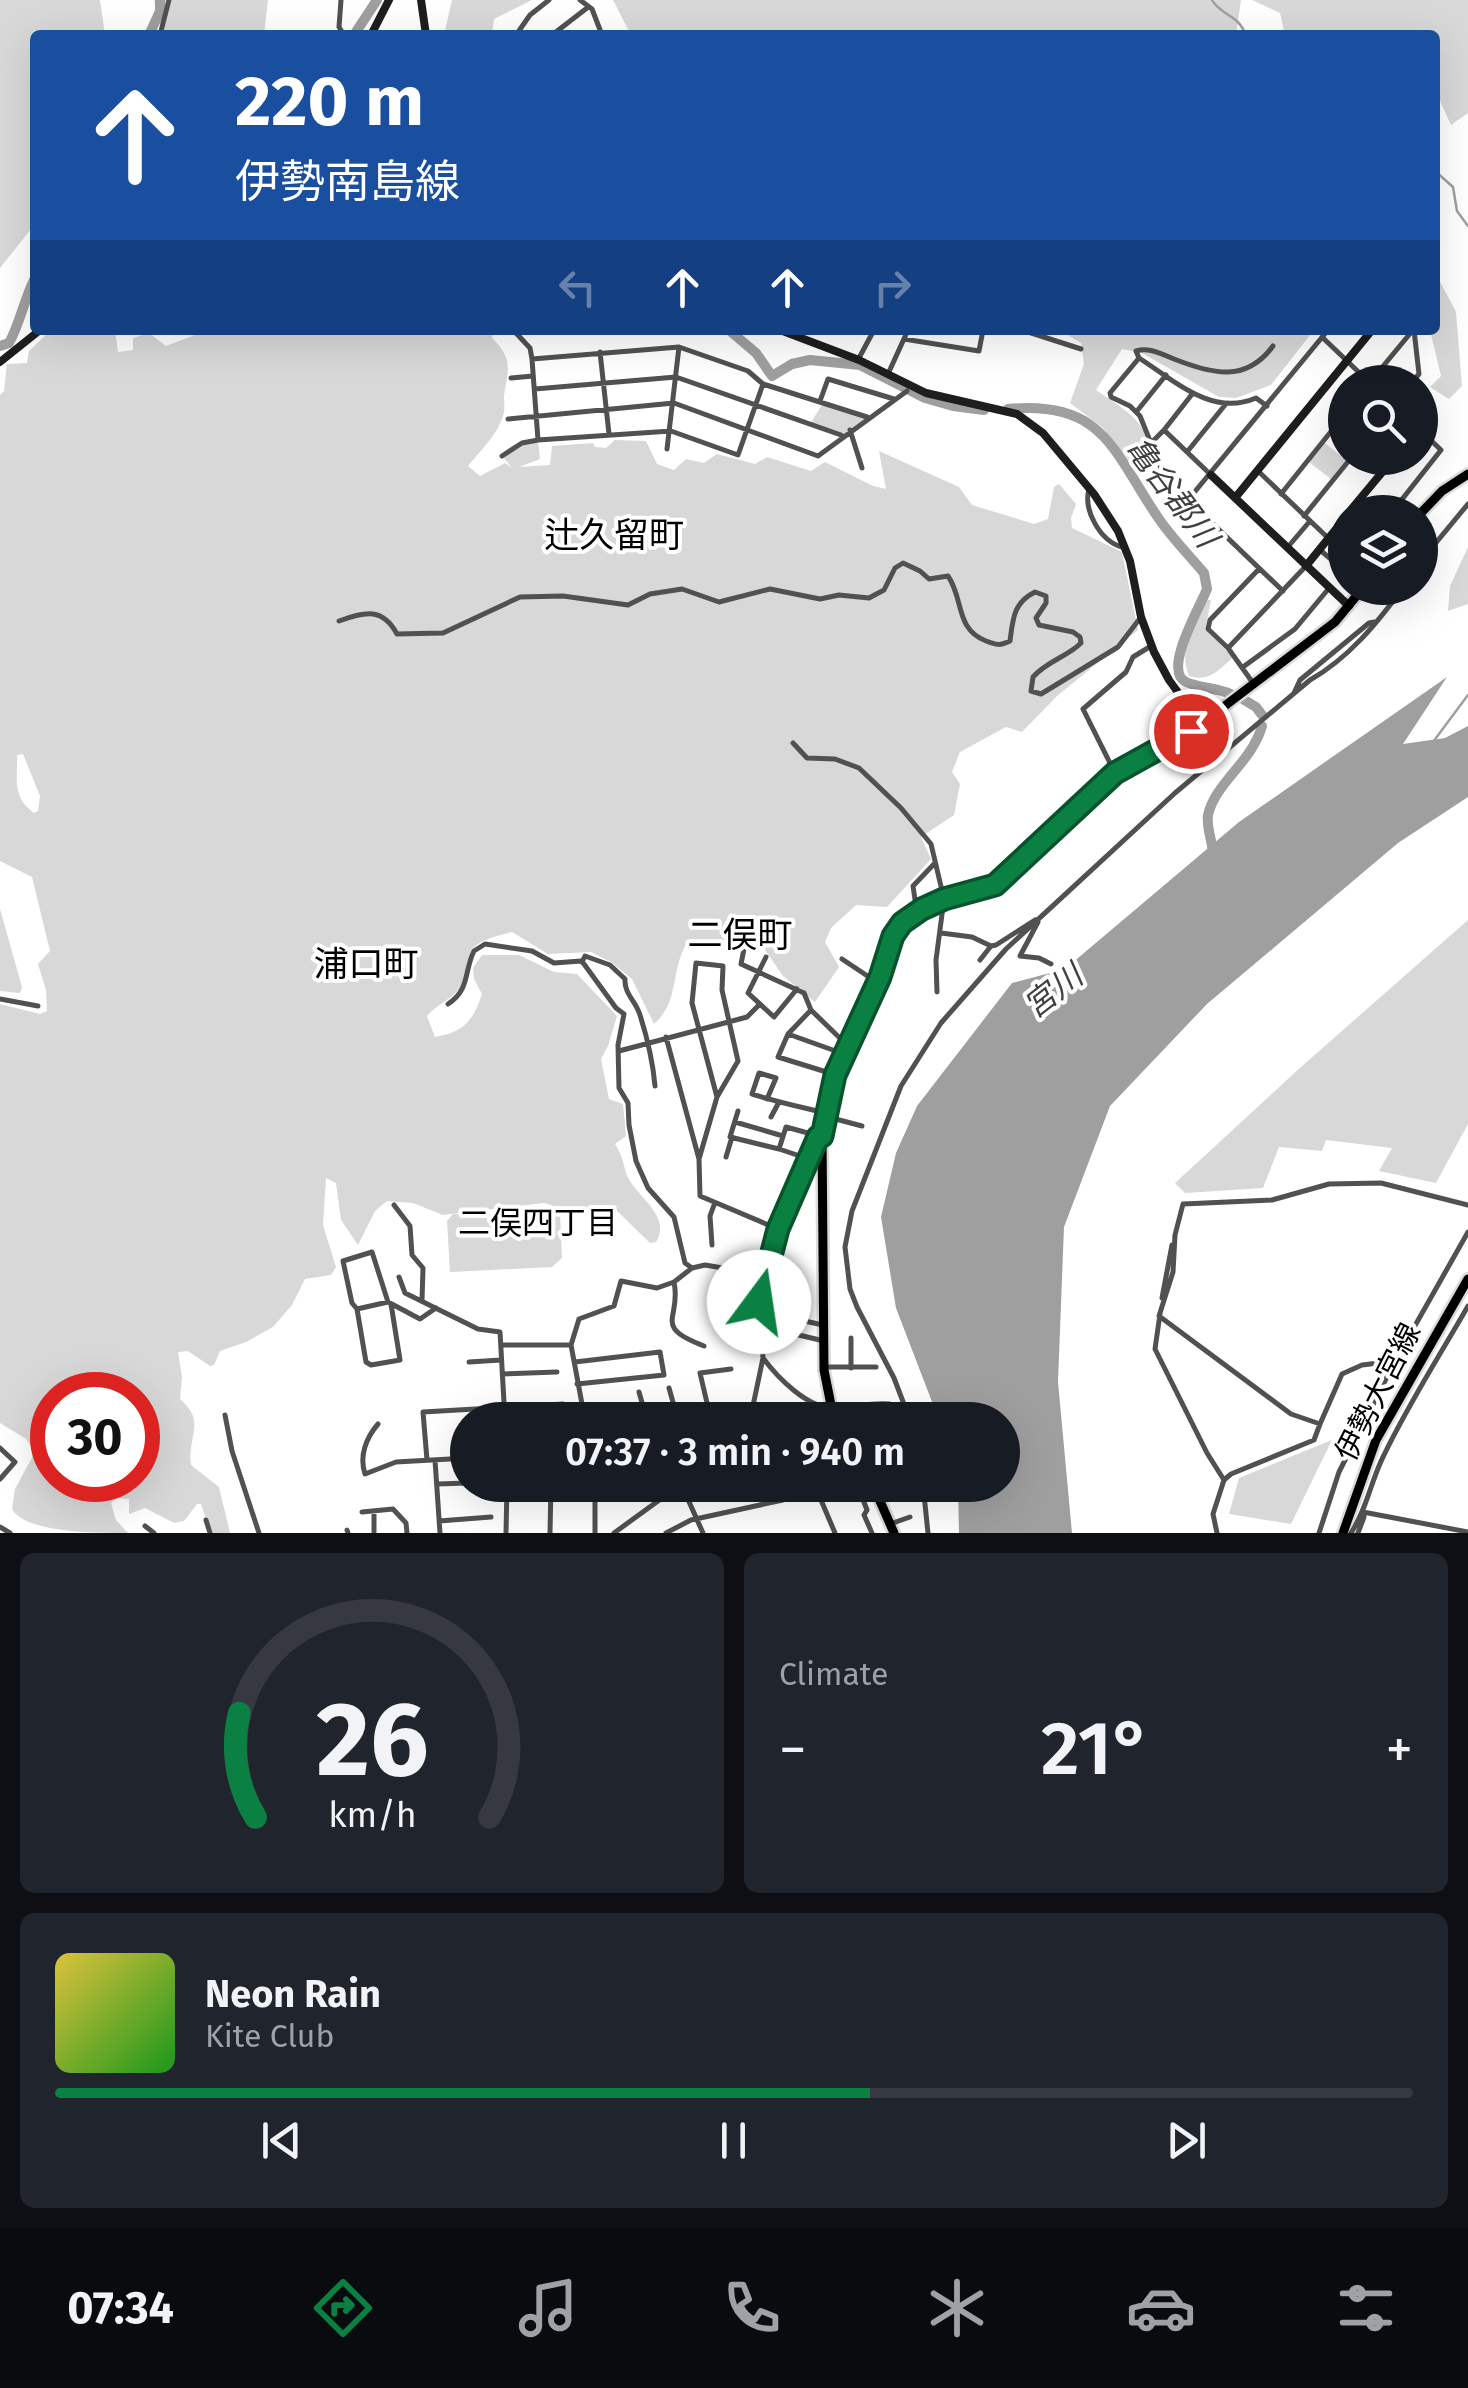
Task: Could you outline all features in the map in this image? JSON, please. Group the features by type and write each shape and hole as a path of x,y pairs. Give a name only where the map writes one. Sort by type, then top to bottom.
{"main road":[{"path":"1437,495 1468,474"},
{"path":"829,1402 824,1367 820,1136 835,1075 878,983 893,936 917,913 944,899 995,885 1115,773 1197,727 1313,640 1349,606"},
{"name":"伊勢大宮線","path":"1343,1533 1376,1440 1468,1279"},
{"path":"880,1502 892,1529"}],"street":[{"path":"161,30 169,0"},
{"path":"340,30 341,0"},
{"path":"374,30 389,0"},
{"path":"421,0 425,30"},
{"path":"520,30 530,15 549,0"},
{"path":"580,0 592,10 599,30"},
{"path":"558,30 587,8"},
{"path":"0,362 34,335"},
{"path":"517,335 530,348 538,440"},
{"path":"793,335 858,360 909,389 1016,414 1053,443 1111,519 1125,547 1151,646 1210,749"},
{"path":"858,360 871,335"},
{"path":"888,374 906,335"},
{"path":"904,339 978,351 982,335"},
{"path":"1038,335 1081,349"},
{"path":"1188,500 1324,335"},
{"path":"1235,498 1368,335"},
{"path":"1384,365 1409,335"},
{"path":"1414,335 1418,365"},
{"path":"1322,338 1352,365"},
{"path":"532,359 679,346 748,372 763,384 867,417"},
{"path":"666,450 679,346"},
{"path":"1267,406 1256,398 1225,405 1208,401 1139,358 1136,351 1145,349 1235,374 1248,369 1273,346"},
{"path":"600,352 609,434"},
{"path":"1139,358 1110,393 1111,398 1137,411 1161,473 1282,591"},
{"path":"1137,411 1166,375"},
{"path":"511,378 534,376"},
{"path":"535,390 676,377 843,436"},
{"path":"820,402 828,379 894,400"},
{"path":"502,456 522,443 538,440 671,431 738,454 763,384"},
{"path":"508,419 674,404 818,456 909,389"},
{"path":"1151,443 1193,393"},
{"path":"1187,452 1225,405"},
{"path":"850,430 862,468"},
{"path":"1164,430 1328,585"},
{"path":"1281,494 1328,435"},
{"path":"1228,648 1328,538 1257,470"},
{"path":"1287,548 1339,475"},
{"path":"1363,495 1380,475"},
{"path":"1406,495 1422,475"},
{"path":"1090,489 1087,500 1096,525 1112,544 1125,547"},
{"path":"1438,540 1468,504"},
{"path":"1320,550 1328,557"},
{"path":"339,622 351,617 382,615 403,636 437,634 520,597 563,596 628,605 650,594 682,589 720,602 777,588 812,598 839,595 862,599 884,590 895,568 903,563 929,579 948,576 968,629 998,645 1010,641 1013,614 1022,600 1035,592 1046,596 1046,604 1036,618 1039,625 1073,632 1081,642 1033,678 1032,691 1040,694 1118,647 1141,617"},
{"path":"1253,682 1208,629 1210,620 1258,569"},
{"path":"1243,667 1296,629 1328,589"},
{"path":"903,1402 850,1289 844,1247 852,1211 901,1086 926,1045 971,986 1038,919 1175,793 1327,670 1390,605"},
{"path":"1115,773 1083,709 1151,646"},
{"path":"793,743 807,758 835,759 859,768 924,833 944,899 936,960 937,992"},
{"path":"917,913 913,886 935,863"},
{"path":"980,960 991,946 1038,919"},
{"path":"1038,919 1020,956 1051,964"},
{"path":"941,933 972,937 991,946"},
{"path":"448,1004 459,997 466,984 474,951 486,944 532,950 554,963 582,962"},
{"path":"744,948 742,964 804,992 811,1010 846,1050"},
{"path":"582,962 586,956 618,970 625,980 626,992 639,1010 655,1086"},
{"path":"766,957 748,993 774,1016 797,989"},
{"path":"842,959 878,983"},
{"path":"582,962 624,1014 618,1045 619,1088 628,1103 636,1161 648,1188 674,1217 685,1263 692,1268"},
{"path":"699,1159 717,1097 738,1062 722,990 723,966 696,963 692,1002 717,1097"},
{"path":"0,1000 38,1006"},
{"path":"619,1051 747,1017 760,1004"},
{"path":"811,1010 788,1034 778,1057 835,1075"},
{"path":"788,1034 846,1050"},
{"path":"666,1037 699,1159 700,1196 778,1229"},
{"path":"767,1098 776,1078 759,1073 752,1094 862,1126"},
{"path":"771,1117 779,1102"},
{"path":"726,1157 738,1112"},
{"path":"734,1122 783,1136"},
{"path":"754,1402 763,1358 759,1302 764,1275 778,1229 820,1136 786,1126 778,1150"},
{"path":"754,1143 758,1129"},
{"path":"732,1138 809,1159"},
{"path":"1224,1480 1206,1453 1155,1349 1159,1316 1173,1272 1175,1236 1183,1204 1272,1200 1329,1184 1381,1182 1468,1205"},
{"path":"394,1205 410,1226 412,1255 424,1268 422,1301"},
{"path":"712,1244 710,1216 714,1205"},
{"path":"1318,1533 1332,1503 1339,1472 1395,1360 1468,1232"},
{"path":"372,1252 389,1303 400,1360 371,1365 366,1362 343,1261 372,1252"},
{"path":"580,1402 571,1344 579,1318 614,1306 621,1281 657,1288 674,1282 692,1268 718,1266 764,1275"},
{"path":"399,1277 405,1293 478,1329 500,1332 504,1402"},
{"path":"674,1282 672,1323 681,1337 704,1346"},
{"path":"357,1309 389,1303 420,1318 436,1308"},
{"path":"1355,1533 1393,1436 1468,1306"},
{"path":"1159,1316 1291,1414 1320,1424"},
{"path":"824,1325 786,1318 782,1331 824,1341"},
{"path":"1458,1323 1468,1325"},
{"path":"851,1368 852,1338"},
{"path":"500,1345 571,1344"},
{"path":"574,1362 660,1352 664,1375 577,1384"},
{"path":"763,1358 778,1378 816,1402"},
{"path":"469,1362 502,1360"},
{"path":"1217,1533 1213,1514 1224,1480 1314,1440 1342,1374 1395,1360"},
{"path":"824,1367 876,1367"},
{"path":"707,1402 700,1373 731,1369"},
{"path":"502,1374 557,1372"},
{"path":"670,1388 674,1402"},
{"path":"639,1392 642,1402"},
{"path":"426,1460 423,1412 450,1410"},
{"path":"225,1415 232,1451 259,1533"},
{"path":"378,1424 366,1437 362,1460 365,1474 390,1463 450,1459"},
{"path":"0,1448 16,1462 0,1479"},
{"path":"436,1460 440,1533"},
{"path":"437,1484 450,1483"},
{"path":"506,1502 506,1533"},
{"path":"550,1533 551,1502"},
{"path":"595,1502 595,1533"},
{"path":"614,1533 657,1502"},
{"path":"689,1502 703,1533"},
{"path":"666,1533 696,1518 772,1502"},
{"path":"821,1502 835,1533"},
{"path":"863,1502 872,1533"},
{"path":"925,1502 928,1533"},
{"path":"362,1512 392,1509 406,1523 407,1533"},
{"path":"374,1510 374,1533"},
{"path":"1364,1513 1468,1532"},
{"path":"439,1521 492,1517"},
{"path":"892,1529 910,1517"},
{"path":"206,1520 210,1533"},
{"path":"146,1526 154,1533"},
{"path":"0,1527 10,1533"}],"shaded area":[{"path":"0,0 100,0 104,30 30,30 30,230 0,268"},
{"path":"154,0 268,0 265,30 161,30"},
{"path":"452,0 532,0 494,19 493,30 445,30"},
{"path":"613,0 1241,0 1237,30 628,30"},
{"path":"1252,0 1468,0 1468,113 1451,125 1440,101 1440,30 1284,30 1280,13"},
{"path":"1440,282 1456,312 1462,386 1449,399 1438,392 1441,376 1431,335 1440,335"},
{"path":"46,335 116,335 118,352 133,350 133,338 143,335 152,335 166,346 195,335 493,335 508,365 507,379 502,419 468,466 480,476 505,463 512,468 502,456 518,444 538,440 540,459 519,467 550,465 552,446 593,443 595,447 606,448 615,440 646,441 657,464 674,470 686,459 704,463 717,454 755,464 767,457 811,471 825,462 886,489 879,451 959,487 972,505 1034,524 1048,519 1054,487 1059,484 1076,504 1072,528 1122,552 1138,630 1057,696 1022,732 1006,727 960,752 952,772 960,784 954,815 921,837 931,859 887,907 856,905 831,928 825,942 839,967 815,1002 783,976 763,947 715,950 687,943 668,1006 654,1024 632,979 591,952 548,954 512,932 473,948 469,969 458,990 427,1016 435,1037 460,1028 475,1011 482,994 473,968 482,955 519,955 554,972 577,974 617,1016 601,1059 609,1099 623,1104 626,1136 615,1144 630,1181 660,1223 656,1242 650,1243 613,1207 577,1213 544,1203 443,1215 413,1203 387,1201 375,1211 358,1245 341,1220 336,1183 326,1178 323,1225 336,1267 331,1275 305,1279 292,1305 273,1327 220,1351 214,1365 188,1351 178,1352 180,1399 194,1422 191,1465 219,1487 230,1533 211,1533 201,1504 184,1521 174,1523 145,1508 129,1514 129,1502 160,1502 160,1372 30,1372 30,1445 0,1423 0,1004 40,1014 47,1011 38,964 50,951 32,877 0,861 0,395 4,391 7,364 27,363 29,351","holes":["23,754 40,796 38,811 34,813 27,807 17,787 17,755"]},
{"path":"1068,335 1310,335 1271,385 1236,398 1219,397 1142,353 1122,349 1096,390 1139,424 1148,444 1151,477 1142,476 1102,427 1070,403 1084,364 1081,343"},
{"path":"823,403 867,417 843,436 810,424"},
{"path":"1325,443 1328,475 1334,475 1331,479 1309,462"},
{"path":"1468,547 1468,604 1448,611 1450,586"},
{"path":"1205,600 1211,600 1205,630 1233,657 1203,678 1189,676 1185,657"},
{"path":"0,909 22,987 20,993 0,991"},
{"path":"1468,920 1468,1124 1436,1183 1379,1171 1392,1148 1326,1140 1322,1151 1279,1147 1263,1188 1185,1193 1175,1183 1301,1067"},
{"path":"453,1214 560,1214 562,1258 552,1267 450,1272 447,1221"},
{"path":"1332,1440 1291,1524 1229,1514 1239,1478"},
{"path":"30,1461 30,1502 112,1502 116,1520 128,1533 81,1532 31,1523 12,1509 15,1489"}],"water":[{"name":"宮川","path":"1447,677 1403,744 1445,738 1468,726 1468,797 1398,843 1207,1004 1110,1106 1064,1227 1058,1382 1072,1533 959,1533 958,1502 1020,1502 1020,1402 932,1402 896,1308 881,1217 896,1153 917,1106 1012,983 1065,969 1239,822"}],"waterway":[{"path":"151,30 160,11 160,0"},
{"name":"亀谷郡川","path":"357,30 377,0"},
{"path":"1212,0 1243,30"},
{"path":"1440,175 1453,187 1457,211 1468,226"},
{"path":"0,346 9,343 13,336 30,289"},
{"name":"亀谷郡川","path":"735,335 756,353 772,376 792,364 810,360 860,365 925,398 984,410"},
{"name":"亀谷郡川","path":"1008,409 1040,408 1066,413 1086,422 1117,452 1164,526 1204,573 1207,589 1180,652 1180,676 1191,684 1231,694"},
{"path":"1433,742 1468,695"},
{"name":"亀谷郡川","path":"1241,698 1262,715"},
{"name":"亀谷郡川","path":"1213,855 1208,820 1212,803 1250,751 1262,726"}],"district":[{"name":"辻久留町","path":"614,535"},
{"name":"二俣町","path":"740,935"},
{"name":"浦口町","path":"366,964"},
{"name":"二俣四丁目","path":"538,1223"}],"route":[{"path":"759,1302 778,1229 818,1137 822,1136 835,1075 902,923 944,899 995,885 1115,773 1191,731"}]}
